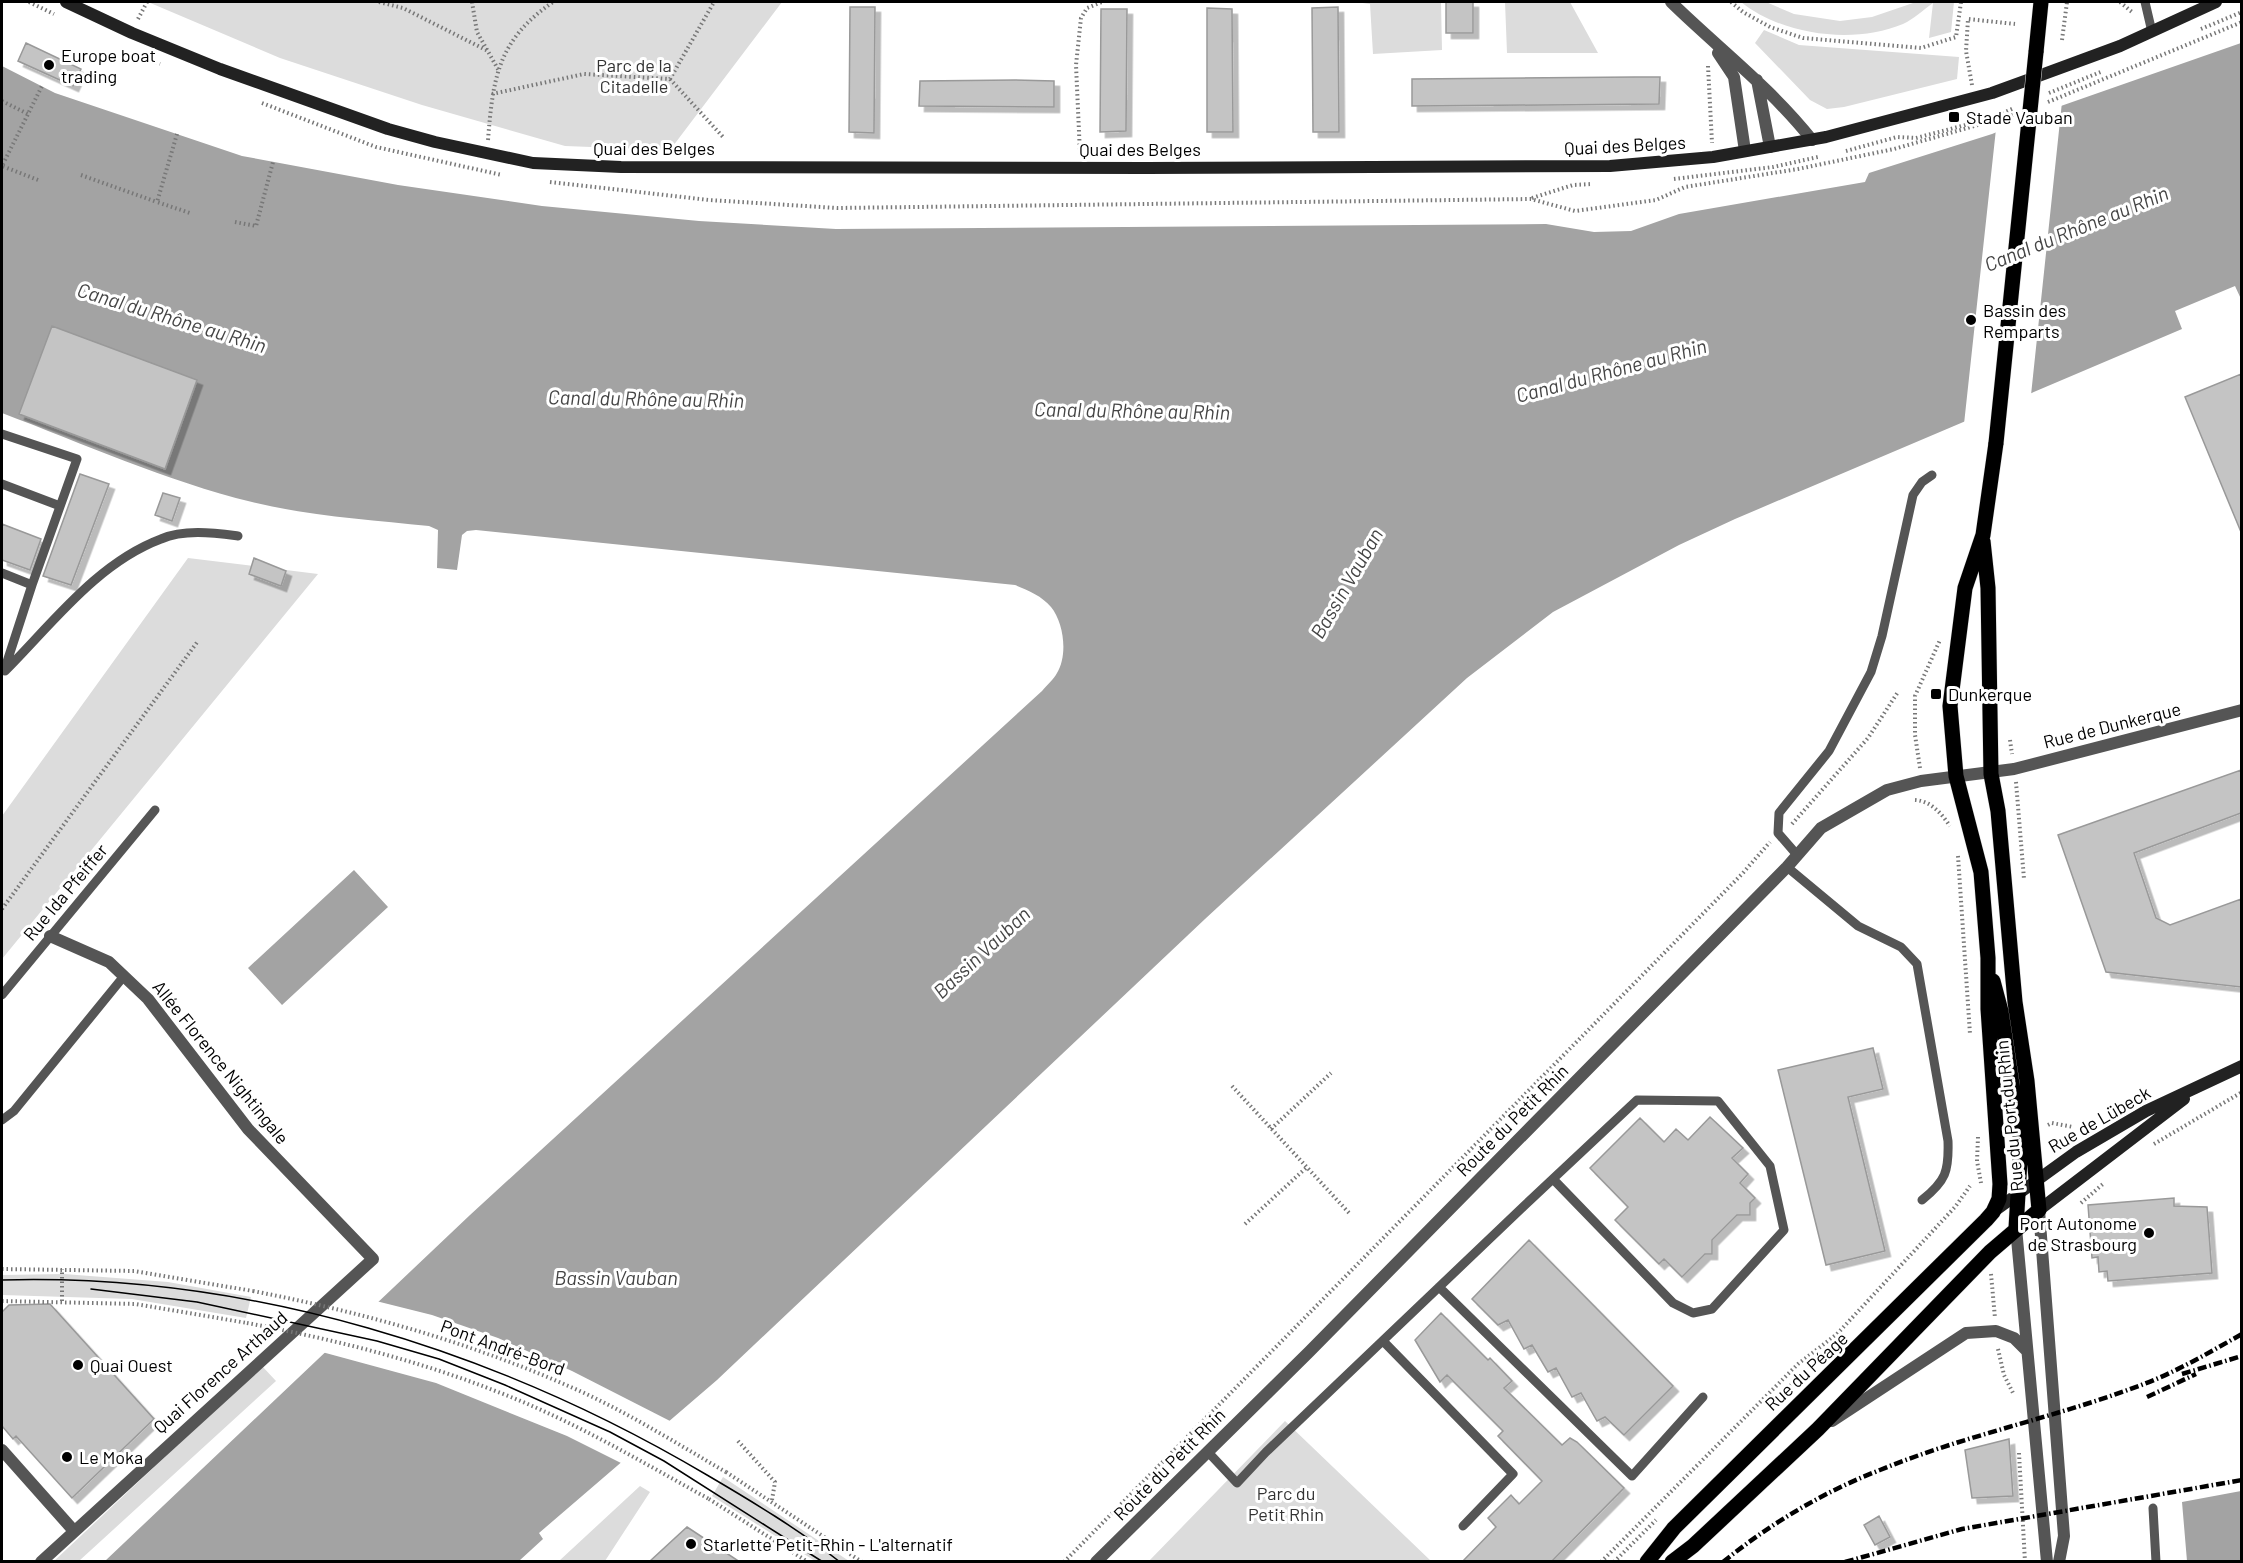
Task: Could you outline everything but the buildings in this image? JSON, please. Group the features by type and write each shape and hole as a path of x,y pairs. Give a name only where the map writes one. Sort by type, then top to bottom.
{"main road":[{"name":"Quai des Belges","path":"66,2 132,33 220,69 388,129 486,154 533,163 621,167 1610,166 1713,157 1812,140 1974,98 2055,71 2152,32 2216,2"},
{"path":"1983,535 1996,443 2041,2"},
{"name":"Rue du Port du Rhin","path":"1983,535 1988,588 1990,774 1998,811 2015,1002 2027,1081 2039,1210"},
{"name":"Rue du Port du Rhin","path":"1983,535 1965,588 1951,690 1956,776 1980,864 1988,958 1988,1009 2000,1184 1999,1199 1993,1212"},
{"name":"Rue du Port du Rhin","path":"1988,958 2001,1011 2022,1160 2016,1228"},
{"name":"Rue de Lübeck","path":"1993,1212 2076,1152 2146,1111 2199,1088 2241,1066"},
{"name":"Rue de Lübeck","path":"2016,1228 2199,1088"},
{"name":"Rue du Péage","path":"1647,1562 1683,1519 1847,1360 1993,1212"},
{"path":"1672,1562 1693,1546 1818,1429 2016,1228"}],"street":[{"path":"1671,2 1757,80 1812,140"},
{"path":"1707,37 1734,77 1745,151"},
{"path":"1757,80 1770,147"},
{"name":"Rue de Dunkerque","path":"1990,774 2241,710"},
{"name":"Route du Petit Rhin","path":"1096,1562 1798,856 1821,828 1887,790 1912,783 1956,776 1990,774"},
{"name":"Allée Florence Nightingale","path":"50,936 109,962 148,999 248,1129 373,1259"},
{"name":"Rue du Port du Rhin","path":"2039,1210 2064,1536 2059,1562"},
{"name":"Rue du Port du Rhin","path":"2016,1228 2047,1562"},
{"name":"Quai Florence Arthaud","path":"41,1562 373,1259"},
{"path":"1818,1429 1966,1333 1996,1331 2014,1338 2026,1350"},
{"path":"2,1450 74,1531"}],"lane":[{"path":"2145,2 2152,32"},
{"path":"2,434 77,459 3,674"},
{"path":"1798,856 1778,833 1779,813 1829,752 1871,672 1882,636 1913,495 1922,482 1932,475"},
{"path":"2,483 60,506"},
{"path":"3,674 109,566 162,538 205,532 238,536"},
{"path":"2,573 32,585"},
{"name":"Rue Ida Pfeiffer","path":"2,995 154,810"},
{"path":"1787,867 1858,926 1901,947 1917,964 1948,1141 1949,1165 1939,1186 1922,1200"},
{"path":"2,1120 14,1111 124,976"},
{"path":"1207,1451 1237,1484 1439,1287 1553,1179 1637,1100 1718,1101 1770,1166 1784,1230 1712,1309 1693,1313 1673,1303 1553,1179"},
{"path":"1439,1287 1632,1476 1703,1397"},
{"path":"1383,1341 1513,1474 1463,1526"},
{"path":"2153,1508 2156,1562"}],"path":[{"path":"380,2 403,8 488,51"},
{"path":"472,2 477,32 500,71"},
{"path":"506,175 483,172 492,93 505,49 533,15 553,2"},
{"path":"670,79 711,2"},
{"path":"1080,167 1076,65 1081,18 1087,8 1102,2"},
{"path":"1731,2 1743,12 1770,27 1803,39 1921,48 1956,37 1961,2"},
{"path":"2062,40 2067,2"},
{"path":"1974,98 1966,51 1968,19 2015,24"},
{"path":"2044,104 2241,22"},
{"path":"1707,57 1712,130"},
{"path":"492,93 584,74 670,79 723,137"},
{"path":"38,180 2,166 42,86"},
{"path":"2,101 28,114"},
{"path":"539,180 709,200 837,208 1531,199 1575,211 1656,200 1685,187 1798,169 1894,149 1990,123 2022,111"},
{"path":"157,202 177,134"},
{"path":"235,222 256,226 273,162"},
{"path":"81,176 190,213"},
{"path":"2,909 198,641"},
{"name":"Route du Petit Rhin","path":"1064,1562 1734,882 1778,833 1799,819 1868,738 1898,692"},
{"path":"1914,800 1923,800 1937,809 1954,834"},
{"path":"1958,852 1959,897 1971,1046"},
{"path":"1271,1128 1331,1073"},
{"path":"1232,1086 1350,1214"},
{"path":"2147,1149 2241,1092"},
{"path":"1978,1126 1978,1168"},
{"path":"1245,1224 1307,1167"},
{"path":"2081,1203 2105,1182"},
{"path":"1601,1562 1798,1364 1837,1334 1955,1207 1970,1186"},
{"path":"1991,1268 1994,1311"},
{"name":"Pont André-Bord","path":"2,1269 134,1271 325,1305 391,1322 568,1385 726,1472 772,1500 862,1562"},
{"path":"62,1269 62,1301"},
{"path":"2,1301 136,1304 247,1323 384,1354 499,1392 607,1442 709,1499 808,1562"},
{"path":"1999,1352 2004,1375 2015,1396"},
{"path":"738,1441 775,1482 772,1500"},
{"path":"2019,1448 2025,1562"}],"green space":[{"name":"Parc de la Citadelle","path":"148,2 782,2 670,150 565,146 422,105 280,58"},
{"path":"1355,2 1441,2 1442,50 1373,54 1370,4"},
{"path":"1505,2 1570,2 1598,53 1507,53"},
{"path":"1741,2 1766,2 1794,14 1840,21 1872,17 1916,2 1954,2 1951,32 1929,38 1933,3 1903,24 1862,34 1841,35 1797,29 1758,13"},
{"path":"1764,30 1799,45 1959,57 1957,79 1844,107 1827,109 1810,100 1755,43"},
{"path":"188,558 318,574 2,959 2,816"},
{"path":"64,1274 168,1282 251,1297 246,1318 132,1299 2,1295 2,1275"},
{"path":"262,1366 276,1381 79,1561 53,1562"},
{"name":"Parc du Petit Rhin","path":"1285,1421 1431,1561 1148,1562"},
{"path":"723,1477 849,1561 815,1561 712,1496"},
{"path":"640,1486 650,1492 605,1561 559,1561"}],"water":[{"path":"2241,43 2241,299 2235,286 2175,311 2182,329 1735,519 1679,545 1553,612 1467,678 1205,919 717,1380 539,1533 543,1539 519,1561 105,1561 470,1215 1042,691 1054,678 1060,666 1063,657 1063,639 1059,622 1051,607 1030,591 1015,585 476,530 467,531 462,535 457,570 437,568 438,530 429,526 317,514 252,502 157,473 2,413 2,66 55,93 242,156 398,185 542,206 699,221 836,229 1546,224 1594,232 1631,231 1679,214 1865,182 1869,173 1992,134 2058,107"},
{"path":"354,870 388,907 282,1005 248,968"},
{"path":"2241,1491 2241,1561 2187,1561 2182,1502"}],"pier":[{"path":"2062,102 2031,395 1964,424 1996,129"},
{"path":"376,1301 432,1315 498,1338 572,1371 672,1422 623,1464 567,1436 436,1383 322,1352"}],"tram line":[{"path":"2,1280 95,1281 187,1290 278,1306 368,1328 456,1357 543,1391 626,1430 758,1506 840,1562"},
{"path":"91,1289 197,1302 377,1341 439,1359 505,1385 610,1432 664,1461 823,1562"}],"railway":[{"path":"1723,1562 1759,1535 1838,1488 1945,1446 2144,1384 2182,1367 2242,1334"},
{"path":"2182,1374 2242,1356"},
{"path":"2147,1397 2196,1374"},
{"path":"1845,1562 1962,1529 2242,1480"}],"place":[{"name":"Europe boat trading","path":"49,65"},
{"name":"Stade Vauban","path":"1954,117"},
{"name":"Bassin des Remparts","path":"1971,320"},
{"name":"Dunkerque","path":"1936,694"},
{"name":"Port Autonome de Strasbourg","path":"2149,1233"},
{"name":"Quai Ouest","path":"78,1365"},
{"name":"Le Moka","path":"67,1457"},
{"name":"Starlette Petit-Rhin - L'alternatif","path":"691,1544"}],"water label":[{"name":"Canal du Rhône au Rhin","path":"2076,228"},
{"name":"Canal du Rhône au Rhin","path":"172,317"},
{"name":"Canal du Rhône au Rhin","path":"1611,370"},
{"name":"Canal du Rhône au Rhin","path":"646,398"},
{"name":"Canal du Rhône au Rhin","path":"1132,410"},
{"name":"Bassin Vauban","path":"1346,583"},
{"name":"Bassin Vauban","path":"981,952"},
{"name":"Bassin Vauban","path":"616,1277"}]}
